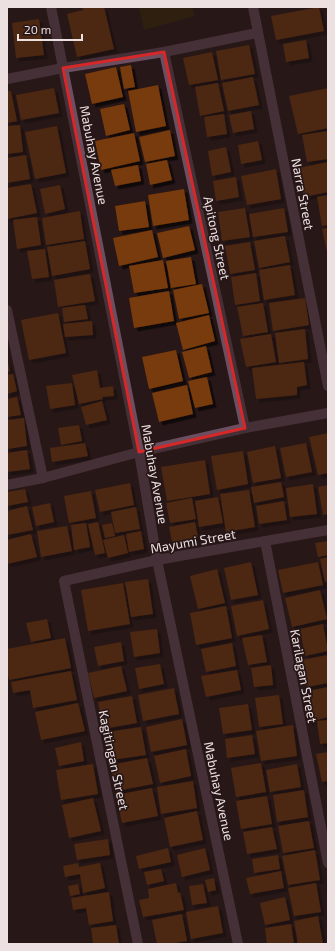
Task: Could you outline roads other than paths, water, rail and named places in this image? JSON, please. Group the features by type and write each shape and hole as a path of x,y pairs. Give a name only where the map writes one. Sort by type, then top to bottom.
{"street":[{"name":"Mabuhay Avenue","path":"51,7 139,452 157,560 238,944"},
{"name":"Narra Street","path":"252,7 328,386"},
{"path":"7,79 63,68 164,52 257,32"},
{"name":"Apitong Street","path":"164,52 245,428"},
{"path":"7,310 43,478"},
{"path":"7,485 43,478 139,452 245,428 328,413"},
{"name":"Mayumi Street","path":"64,581 157,560 328,530"},
{"name":"Karilagan Street","path":"265,541 328,863"},
{"name":"Kagitingan Street","path":"64,581 138,944"}]}
